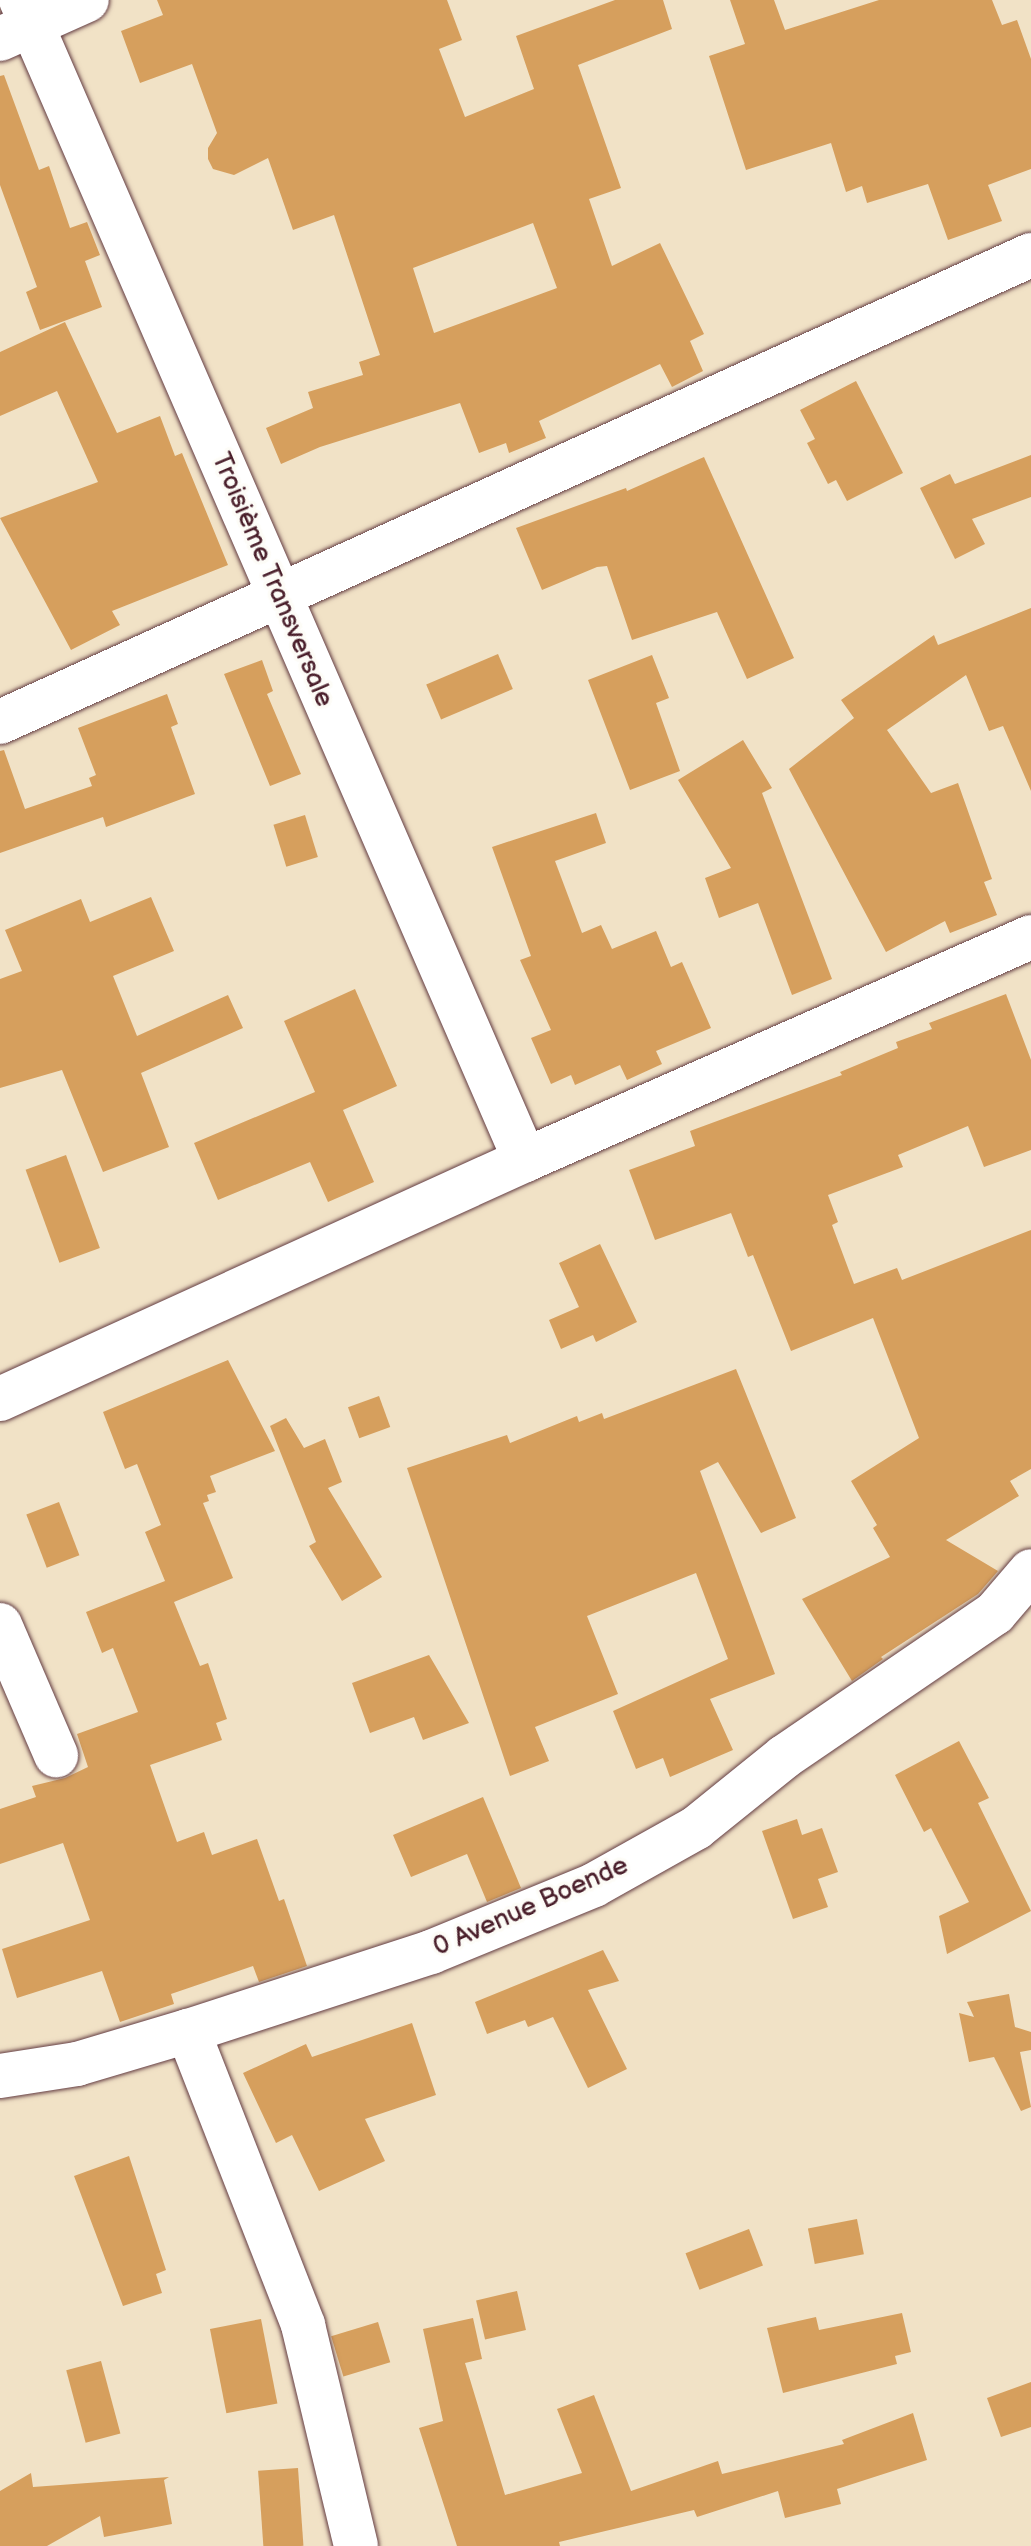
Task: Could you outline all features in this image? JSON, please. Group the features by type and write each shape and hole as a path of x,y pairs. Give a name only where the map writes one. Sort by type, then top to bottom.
{"street":[{"path":"18,21 87,0"},
{"name":"Troisième Transversale","path":"18,21 279,596 525,1160"},
{"path":"0,722 1031,255"},
{"path":"0,1399 525,1160 1031,937"},
{"name":"0 Avenue Boende","path":"0,2076 77,2064 188,2031 431,1952 594,1885 696,1828 784,1757 995,1613 1031,1571"},
{"path":"0,1625 56,1755"},
{"path":"188,2031 303,2325 356,2546"}],"building":[{"path":"157,0 447,0 462,40 439,49 465,117 534,89 516,36 615,0 663,0 672,29 578,65 621,188 589,199 612,266 660,243 704,334 690,341 703,371 672,387 660,364 539,421 546,438 509,453 506,443 479,453 460,403 320,447 281,464 266,428 313,408 308,392 363,375 359,362 380,355 334,215 293,230 268,158 234,175 213,169 208,159 208,148 217,133 192,64 140,83 121,31 163,15","holes":["533,223 557,288 434,333 413,268"]},
{"path":"730,0 774,0 785,30 879,0 992,0 1002,25 1017,20 1031,59 1031,169 988,185 1002,221 948,240 928,184 867,203 862,186 846,192 831,143 746,170 709,56 745,44"},
{"path":"4,75 39,170 49,166 70,228 87,222 100,255 85,261 102,307 40,330 26,292 37,287 0,185 0,76"},
{"path":"65,322 117,433 160,416 175,456 182,453 228,565 112,611 120,625 71,650 0,518 98,482 57,391 0,416 0,352"},
{"path":"856,381 903,473 847,501 836,480 828,484 807,443 815,439 800,410"},
{"path":"1031,455 1031,497 972,519 985,544 955,559 920,488 950,474 955,484"},
{"path":"704,457 794,658 747,679 717,612 632,640 607,566 597,567 542,590 516,528 626,488 627,491"},
{"path":"1031,608 1031,791 1003,726 989,731 966,675 887,730 931,793 958,783 992,879 984,882 997,915 950,933 945,921 886,952 789,769 854,718 841,700 934,635 938,645"},
{"path":"498,654 513,689 441,719 426,684"},
{"path":"652,655 669,698 656,703 680,771 630,790 588,680"},
{"path":"262,660 273,691 267,694 301,774 270,786 224,674"},
{"path":"167,694 178,724 171,727 195,794 106,827 103,817 0,853 0,751 4,750 25,809 92,786 89,778 96,775 78,728"},
{"path":"743,740 772,788 762,793 832,979 792,995 758,903 719,918 705,878 731,868 678,780"},
{"path":"596,813 606,843 555,861 582,933 601,925 612,949 656,931 671,967 682,962 711,1028 656,1051 662,1064 627,1080 620,1065 575,1085 571,1075 551,1084 531,1038 551,1030 520,960 531,956 492,847"},
{"path":"305,815 318,857 286,867 273,825"},
{"path":"151,897 174,951 113,976 137,1036 228,995 243,1028 141,1073 169,1147 103,1172 62,1070 0,1088 0,979 22,971 5,930 81,899 90,922"},
{"path":"355,989 397,1086 343,1110 374,1182 328,1202 310,1162 218,1200 194,1143 315,1092 284,1021"},
{"path":"1006,994 1031,1060 1031,1150 984,1167 968,1126 898,1155 903,1167 828,1195 838,1222 832,1225 854,1284 897,1268 902,1280 1031,1230 1031,1469 1010,1481 1019,1496 946,1540 998,1571 978,1594 881,1657 883,1659 852,1681 802,1599 890,1557 873,1528 877,1525 851,1481 919,1438 873,1318 791,1351 753,1255 748,1257 731,1213 655,1240 629,1170 695,1146 690,1131 842,1075 840,1072 898,1048 896,1042 932,1029 929,1023"},
{"path":"66,1155 100,1248 59,1263 26,1170"},
{"path":"600,1244 637,1322 596,1342 593,1335 561,1349 549,1320 579,1307 559,1263"},
{"path":"228,1360 275,1451 210,1476 216,1492 207,1495 209,1501 203,1503 233,1578 174,1602 200,1666 208,1663 227,1719 216,1723 222,1740 150,1765 177,1842 204,1832 212,1855 257,1839 279,1901 284,1899 307,1966 259,1982 253,1966 171,1994 174,2004 120,2022 102,1971 17,1998 2,1949 90,1920 63,1843 0,1864 0,1809 36,1797 32,1786 65,1778 88,1767 77,1734 138,1712 113,1648 102,1653 86,1612 165,1581 145,1532 161,1525 137,1464 125,1469 103,1412"},
{"path":"736,1369 796,1518 761,1533 718,1462 700,1471 775,1674 710,1699 733,1750 670,1777 663,1758 636,1769 613,1711 728,1659 696,1573 587,1616 618,1694 535,1727 549,1761 510,1776 407,1468 507,1435 510,1443 577,1416 579,1422 602,1413 604,1419"},
{"path":"379,1396 390,1427 359,1438 348,1407"},
{"path":"286,1418 304,1448 325,1439 342,1482 328,1488 382,1577 342,1601 309,1546 316,1542 270,1426"},
{"path":"59,1502 79,1555 47,1568 26,1515"},
{"path":"429,1655 469,1723 423,1740 414,1717 370,1733 352,1683"},
{"path":"959,1741 989,1798 978,1803 1031,1911 947,1954 939,1916 969,1902 931,1828 924,1832 895,1775"},
{"path":"483,1797 521,1888 487,1902 467,1854 411,1877 393,1835"},
{"path":"797,1819 802,1835 822,1828 838,1872 818,1879 828,1907 793,1919 762,1831"},
{"path":"603,1950 619,1981 588,1990 627,2069 588,2088 553,2017 528,2027 525,2020 487,2034 475,2002"},
{"path":"1009,1994 1015,2027 1031,2032 1031,2050 1020,2052 1031,2107 1021,2111 994,2057 969,2062 959,2013 974,2017 967,2002"},
{"path":"412,2023 436,2095 365,2119 385,2161 319,2191 292,2135 276,2143 243,2073 306,2044 312,2057"},
{"path":"129,2156 166,2270 156,2274 162,2293 123,2306 74,2176"},
{"path":"857,2219 864,2254 815,2264 808,2229"},
{"path":"749,2229 763,2265 699,2290 686,2253"},
{"path":"517,2291 526,2330 485,2339 476,2300"},
{"path":"902,2313 911,2352 895,2356 897,2364 783,2393 767,2328 816,2317 819,2330"},
{"path":"473,2318 482,2359 465,2363 505,2495 582,2473 557,2409 594,2395 631,2491 718,2461 722,2474 844,2444 842,2440 913,2413 927,2460 837,2489 841,2504 785,2518 778,2491 697,2517 694,2510 559,2542 560,2546 457,2546 419,2428 443,2421 423,2329"},
{"path":"261,2319 277,2403 226,2413 210,2329"},
{"path":"378,2322 390,2362 343,2376 331,2336"},
{"path":"101,2361 120,2433 86,2443 66,2370"},
{"path":"1031,2382 1031,2427 1001,2437 987,2398"},
{"path":"298,2468 303,2546 263,2546 258,2471"},
{"path":"31,2473 33,2487 169,2477 164,2480 172,2524 104,2537 100,2516 47,2546 0,2546 0,2491"}]}
